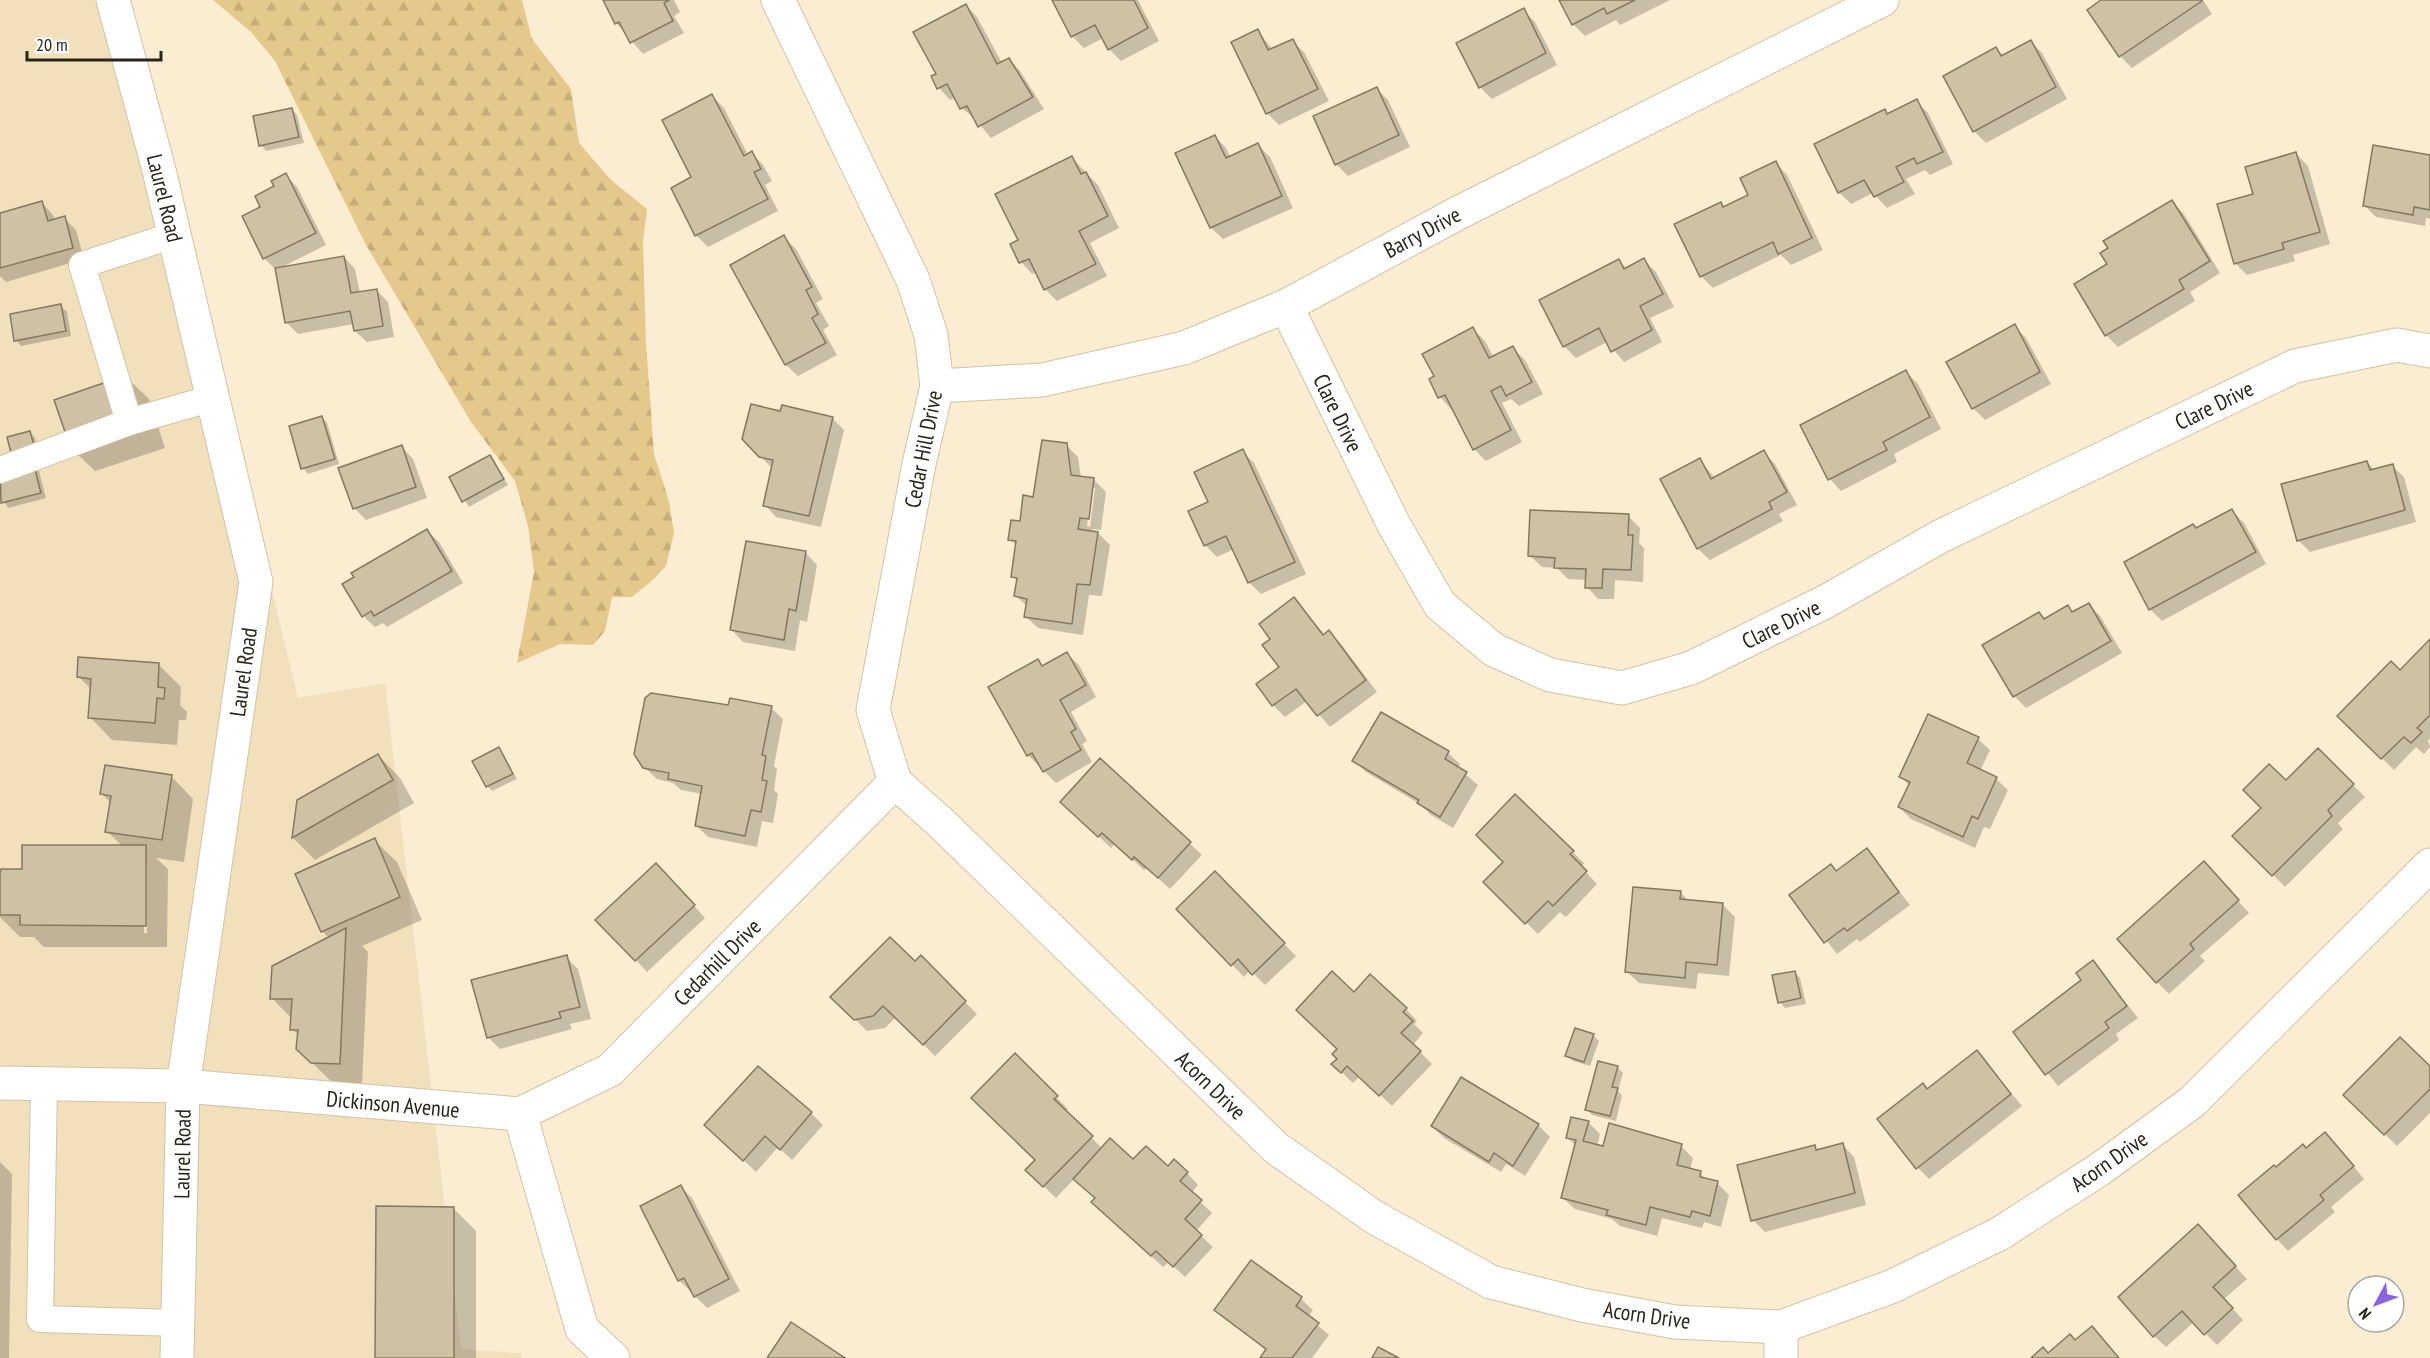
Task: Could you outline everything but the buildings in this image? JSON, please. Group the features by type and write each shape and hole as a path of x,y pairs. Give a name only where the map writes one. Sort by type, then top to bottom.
{"street":[{"name":"Laurel Road","path":"113,0 174,235 256,582 183,1086 177,1358"},
{"name":"Cedar Hill Drive","path":"778,0 913,280 931,334 937,386 919,464 873,710 895,782"},
{"name":"Barry Drive","path":"937,386 1042,380 1184,348 1286,306 1460,212 1882,0"},
{"name":"Clare Drive","path":"1286,306 1394,525 1440,605 1494,650 1550,675 1622,688 1691,668 1826,602 1941,536 2295,366 2397,345 2430,351"},
{"name":"Cedarhill Drive","path":"520,1114 610,1070 895,782"},
{"name":"Acorn Drive","path":"895,782 940,822 1276,1148 1374,1217 1491,1282 1582,1305 1781,1342 1999,1234 2100,1169 2192,1101 2430,864"},
{"name":"Dickinson Avenue","path":"0,1083 183,1086 520,1114"},
{"path":"520,1114 582,1329 614,1358"}],"lane":[{"path":"129,422 82,266 174,235"},
{"path":"0,470 129,422 213,398"},
{"path":"44,1084 40,1319 178,1323"}],"shaded area":[{"path":"0,0 128,0 298,698 385,683 461,1349 521,1353 521,1358 0,1358"}],"green space":[{"path":"213,0 522,0 532,39 571,89 579,143 611,180 647,209 643,242 646,343 654,454 669,501 674,533 666,566 632,597 612,597 605,631 593,645 560,644 517,663 534,572 528,526 515,481 471,422 366,245 275,61 251,32"}]}
